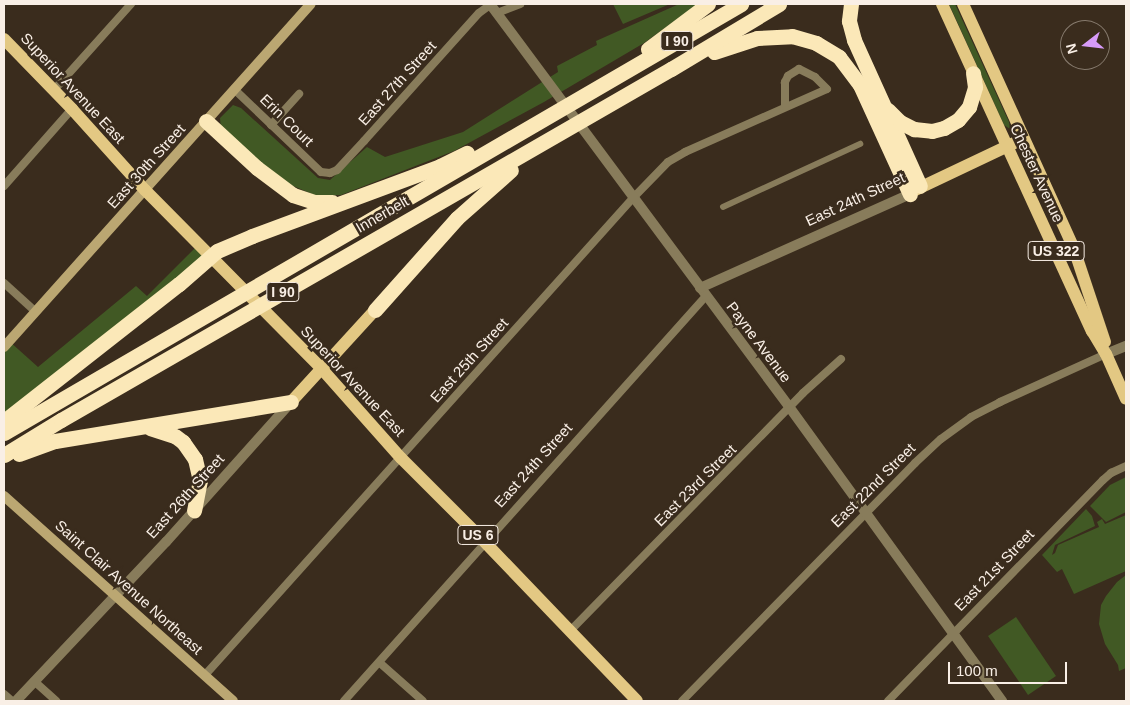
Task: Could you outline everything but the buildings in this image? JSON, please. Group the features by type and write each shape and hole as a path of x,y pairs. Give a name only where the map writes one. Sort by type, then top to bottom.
{"highway":[{"path":"613,79 708,4"},
{"name":"Innerbelt","path":"4,433 741,4"},
{"name":"Innerbelt","path":"4,455 61,420 564,132 779,4"},
{"path":"850,4 851,30 915,190"},
{"path":"671,69 730,45 757,38 792,36 816,43 839,57 860,85 915,190"},
{"path":"880,99 894,117 906,126 920,130 938,129 953,123 966,111 975,87 973,74"},
{"path":"4,421 179,284 209,256 239,241 440,166 555,112"},
{"path":"206,122 257,168 293,195 314,202 344,201"},
{"path":"375,310 426,250 479,196 564,132"},
{"path":"4,461 55,441 291,402"},
{"path":"138,427 166,431 183,442 190,451 198,469 200,480 199,495 194,510"}],"main road":[{"name":"East 30th Street","path":"4,347 311,4"},
{"name":"Chester Avenue","path":"942,4 1092,331 1106,354 1126,399"},
{"name":"Chester Avenue","path":"963,4 1074,249 1105,340 1106,354"},
{"name":"Superior Avenue East","path":"4,39 72,109 145,190 321,368 401,458 486,542 637,701"},
{"name":"East 24th Street","path":"915,190 1024,139"},
{"name":"East 26th Street","path":"291,402 375,310"},
{"name":"Saint Clair Avenue Northeast","path":"4,496 233,701"}],"street":[{"path":"53,91 131,4"},
{"name":"Payne Avenue","path":"490,4 790,408 954,632 1002,701"},
{"name":"East 27th Street","path":"321,172 330,173 336,170 479,13 490,4"},
{"path":"497,14 520,4"},
{"name":"East 25th Street","path":"205,676 633,198 668,162 684,152 827,89 807,71 799,69 792,72 785,82 786,106"},
{"name":"Erin Court","path":"234,89 321,172"},
{"path":"271,125 298,94"},
{"path":"4,186 72,109"},
{"path":"724,206 860,144"},
{"name":"East 24th Street","path":"344,701 486,542 703,292 915,190"},
{"path":"4,283 35,311"},
{"name":"East 22nd Street","path":"682,701 921,457 971,417 1000,402 1126,346"},
{"name":"East 23rd Street","path":"570,631 821,375 841,360"},
{"name":"East 26th Street","path":"16,701 194,510 291,402"},
{"name":"East 21st Street","path":"888,701 1103,480 1111,473 1126,466"},
{"path":"380,662 423,701"},
{"path":"34,681 56,701"},
{"path":"4,694 12,701"}],"green space":[{"path":"613,4 670,4 623,24"},
{"path":"679,4 698,4 644,43 544,102 454,151 341,195 317,196 286,183 221,129 220,118 233,105 241,108 318,178 330,180 367,147 385,157 463,132 558,72 557,66 597,45 596,41"},
{"path":"949,4 955,4 1009,122 1010,129 1004,125"},
{"path":"198,245 209,256 4,421 4,347 9,341 38,367 136,286 147,296"},
{"path":"1126,477 1126,512 1106,522 1090,506 1110,485"},
{"path":"1086,509 1092,516 1095,526 1055,545 1052,555 1055,553 1058,545 1099,527 1097,522 1102,519 1105,524 1126,515 1126,571 1074,594 1062,569 1057,572 1042,555"},
{"path":"1126,575 1126,668 1119,671 1118,665 1105,644 1099,624 1101,605 1117,582"},
{"path":"1016,617 1056,676 1028,695 988,636"}]}
